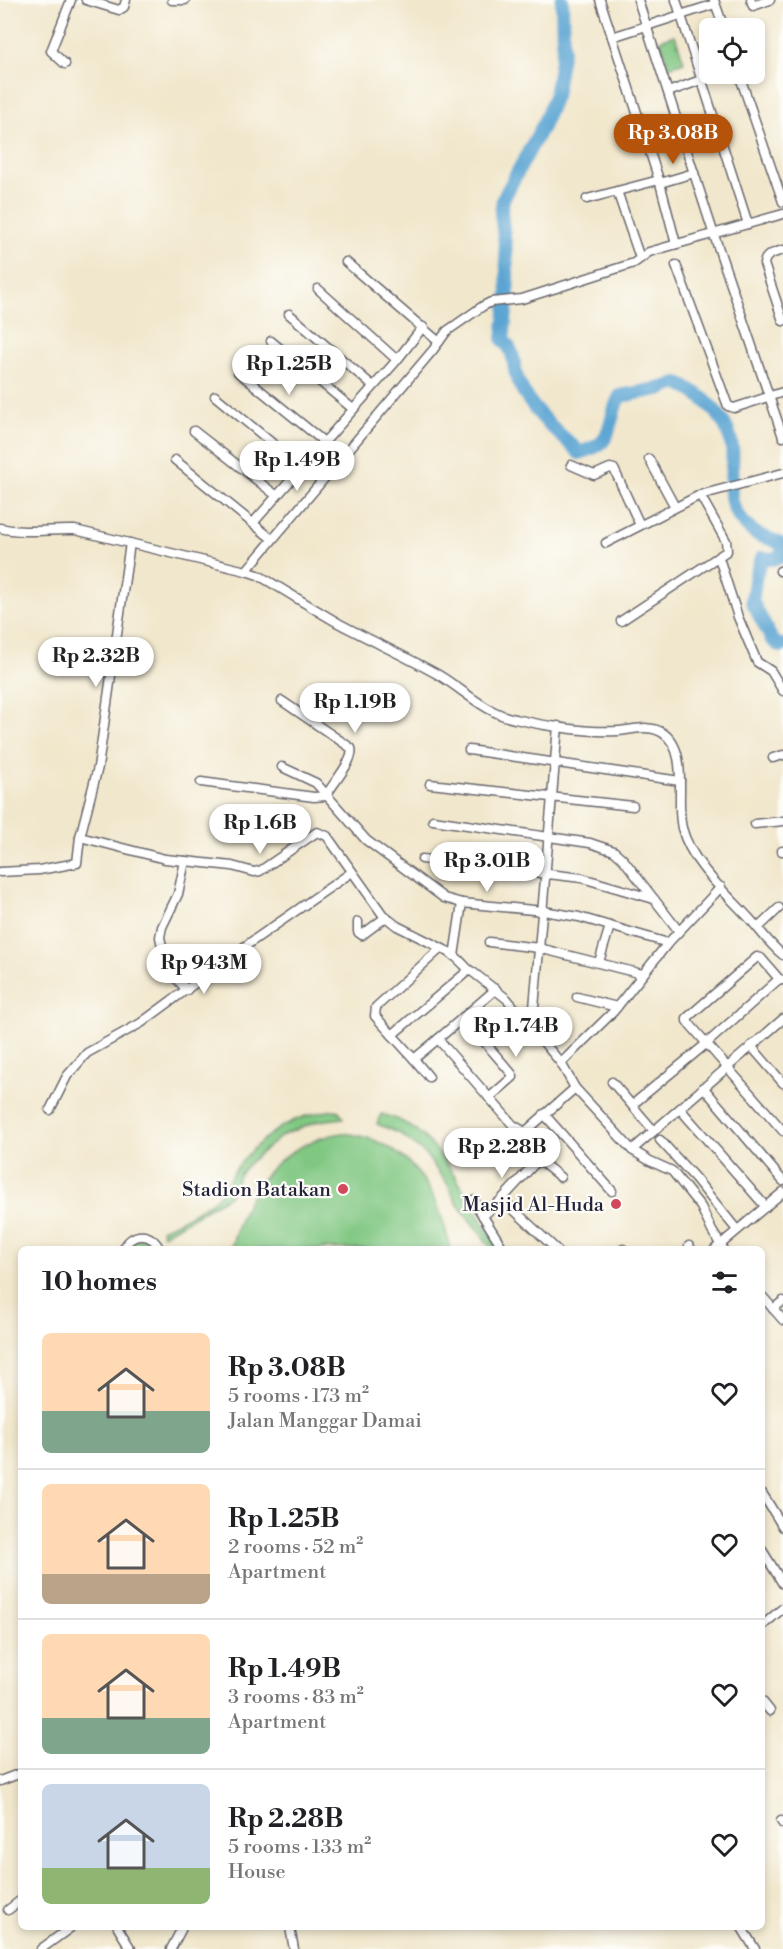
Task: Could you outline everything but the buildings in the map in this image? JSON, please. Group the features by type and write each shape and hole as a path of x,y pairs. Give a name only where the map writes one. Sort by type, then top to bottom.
{"street":[{"path":"65,64 51,51 72,0"},
{"path":"86,0 119,10 124,7 126,0"},
{"path":"172,0 185,0"},
{"path":"600,0 660,182 676,244"},
{"path":"638,0 714,235 783,437"},
{"path":"676,0 699,73"},
{"path":"751,0 753,6 770,0"},
{"path":"612,37 682,16 715,2 721,18"},
{"path":"668,92 699,81"},
{"path":"702,84 748,224"},
{"path":"742,84 783,202"},
{"path":"587,199 694,173"},
{"path":"617,191 640,258"},
{"path":"246,571 447,331 483,306 491,302 522,299 634,263 649,252 783,214"},
{"path":"783,250 768,255 764,264 783,321"},
{"path":"346,262 439,342"},
{"path":"676,265 728,406 734,408 783,392"},
{"path":"318,289 396,360"},
{"path":"290,314 373,386"},
{"path":"253,523 423,327"},
{"path":"271,341 353,409"},
{"path":"238,372 341,459"},
{"path":"215,396 301,467"},
{"path":"194,431 277,496"},
{"path":"649,459 675,507"},
{"path":"175,460 272,539"},
{"path":"571,465 590,475 597,475 610,468 614,469 640,525"},
{"path":"606,543 710,491 783,473"},
{"path":"621,621 727,550 727,544 700,495"},
{"path":"0,528 26,532 53,529 75,530 246,571 258,575 342,625 439,675 485,707 511,718 558,726 617,731 655,729 663,733 671,741 676,753 680,781 682,831 692,852 783,954"},
{"path":"0,872 39,870 77,863 80,837 98,766 130,543"},
{"path":"718,558 738,617 757,662 771,671 783,691"},
{"path":"282,700 351,748 352,757 326,796"},
{"path":"530,1014 543,911 558,726"},
{"path":"469,750 680,781"},
{"path":"773,758 783,755"},
{"path":"282,767 316,783 366,840 444,898 462,903 579,917 668,943"},
{"path":"201,782 314,797 326,796"},
{"path":"430,784 633,806"},
{"path":"433,820 590,843 614,851 623,859 678,930"},
{"path":"755,824 783,821"},
{"path":"80,837 165,859 232,866 254,872 260,871 317,832 327,836 386,917 397,926 454,956 469,970 530,1014 575,1088 632,1150 672,1171 701,1207 718,1246"},
{"path":"422,859 582,878 654,899"},
{"path":"185,861 178,894 162,927 160,938 164,956 173,975 177,982 187,990"},
{"path":"50,1110 67,1076 87,1053 141,1023 251,942 352,872"},
{"path":"561,1063 617,1007 678,930 721,887"},
{"path":"454,956 462,903"},
{"path":"758,928 779,908"},
{"path":"358,922 358,932 362,935 386,917"},
{"path":"599,962 610,926"},
{"path":"489,942 539,948 642,974"},
{"path":"429,1077 375,1016 376,1007 440,949 443,949"},
{"path":"632,1105 706,1044 781,980 757,957 688,1015 687,1021 706,1044 783,1131"},
{"path":"392,1035 469,970"},
{"path":"414,1059 496,989"},
{"path":"577,997 617,1007"},
{"path":"463,1017 513,1077 489,1098"},
{"path":"632,1150 780,1022 783,1032"},
{"path":"438,1039 513,1125 525,1132 530,1149 538,1160 560,1177"},
{"path":"751,1046 783,1083"},
{"path":"612,1082 654,1131"},
{"path":"525,1132 575,1088"},
{"path":"703,1088 783,1181"},
{"path":"680,1109 766,1207"},
{"path":"544,1114 612,1191"},
{"path":"660,1140 695,1178 737,1230"},
{"path":"483,1216 538,1160"},
{"path":"721,1246 737,1230 781,1197"},
{"path":"502,1199 553,1246"},
{"path":"473,1200 502,1246"},
{"path":"126,1246 131,1238 142,1235 152,1238 157,1246"},
{"path":"765,1300 783,1320"},
{"path":"773,1309 783,1301"},
{"path":"765,1498 783,1527"},
{"path":"765,1555 783,1584"},
{"path":"765,1623 783,1608"},
{"path":"765,1705 770,1711"},
{"path":"0,1781 18,1774"},
{"path":"8,1910 18,1902"},
{"path":"41,1949 67,1930"},
{"path":"119,1930 129,1948"},
{"path":"171,1949 181,1930"},
{"path":"290,1930 294,1949"},
{"path":"743,1930 755,1949"}],"green space":[{"path":"675,35 684,62 669,67 660,40"},
{"path":"339,1111 344,1118 319,1121 283,1135 250,1162 240,1174 229,1196 163,1235 161,1230 212,1202 235,1170 266,1137 305,1116"},
{"path":"381,1114 403,1122 421,1134 451,1170 498,1246 490,1246 456,1202 448,1185 425,1154 399,1133 377,1124"},
{"name":"Stadion Batakan","path":"342,1133 365,1137 385,1145 402,1157 416,1171 438,1206 449,1246 232,1246 245,1207 255,1189 268,1173 282,1159 300,1147"},
{"path":"145,1238 153,1246 128,1246 133,1240"}],"waterway":[{"path":"562,0 563,49 555,96 543,125 503,199 501,213 508,293 503,340 511,350 519,383 536,410 579,453 596,446 605,439 620,396 677,383 696,393 720,417 730,437 733,455 731,496 738,515 752,531 783,547"},
{"path":"783,556 772,559 762,558 756,574 752,601 772,640 780,646 783,645"}],"place":[{"name":"Stadion Batakan","path":"343,1189"},
{"name":"Masjid Al-Huda","path":"616,1204"}]}
